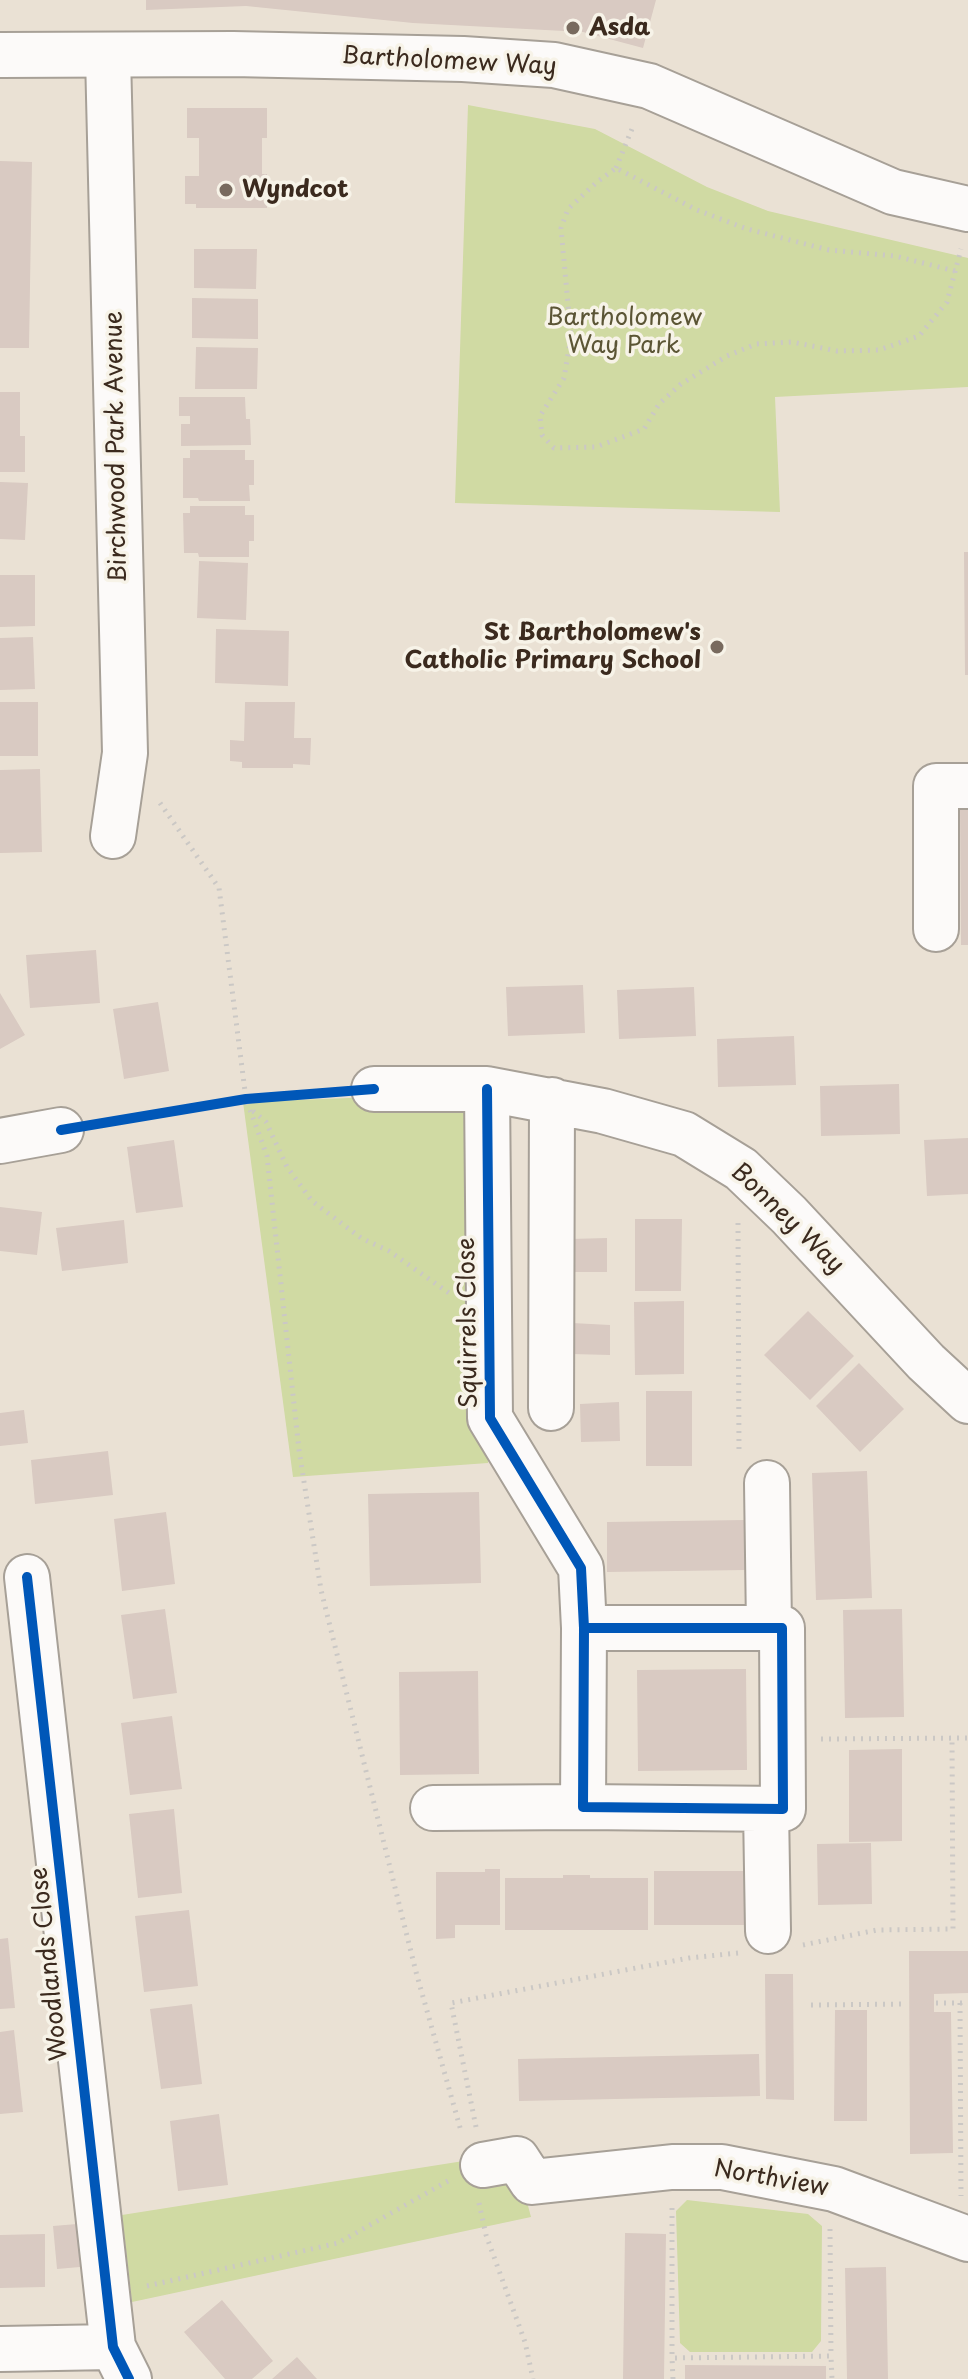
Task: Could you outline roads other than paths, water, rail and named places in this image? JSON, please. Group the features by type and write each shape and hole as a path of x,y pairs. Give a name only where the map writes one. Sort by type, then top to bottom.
{"street":[{"name":"Bartholomew Way","path":"0,55 233,54 448,58 554,65 649,86 893,192 968,209"},
{"name":"Birchwood Park Avenue","path":"108,56 125,753 113,836"},
{"path":"936,929 936,786 968,786"},
{"name":"Bonney Way","path":"374,1089 487,1089 552,1100 684,1134 741,1169 926,1362 968,1401"},
{"name":"Squirrels Close","path":"487,1089 490,1418 581,1568 584,1628 583,1807"},
{"path":"551,1408 552,1100"},
{"path":"0,1141 61,1130"},
{"path":"753,1469 769,1627"},
{"name":"Woodlands Close","path":"27,1577 107,2295 121,2363"},
{"path":"433,1808 783,1809 782,1628 584,1628"},
{"path":"766,1809 768,1931"},
{"name":"Northview","path":"477,2167 517,2159 532,2182 672,2167 722,2167 834,2189 964,2238"},
{"path":"0,2349 121,2363"}],"place":[{"name":"Asda","path":"573,28"},
{"name":"Wyndcot","path":"226,190"},
{"name":"St Bartholomew's Catholic Primary School","path":"717,647"}],"park label":[{"name":"Bartholomew Way Park","path":"624,332"}]}
